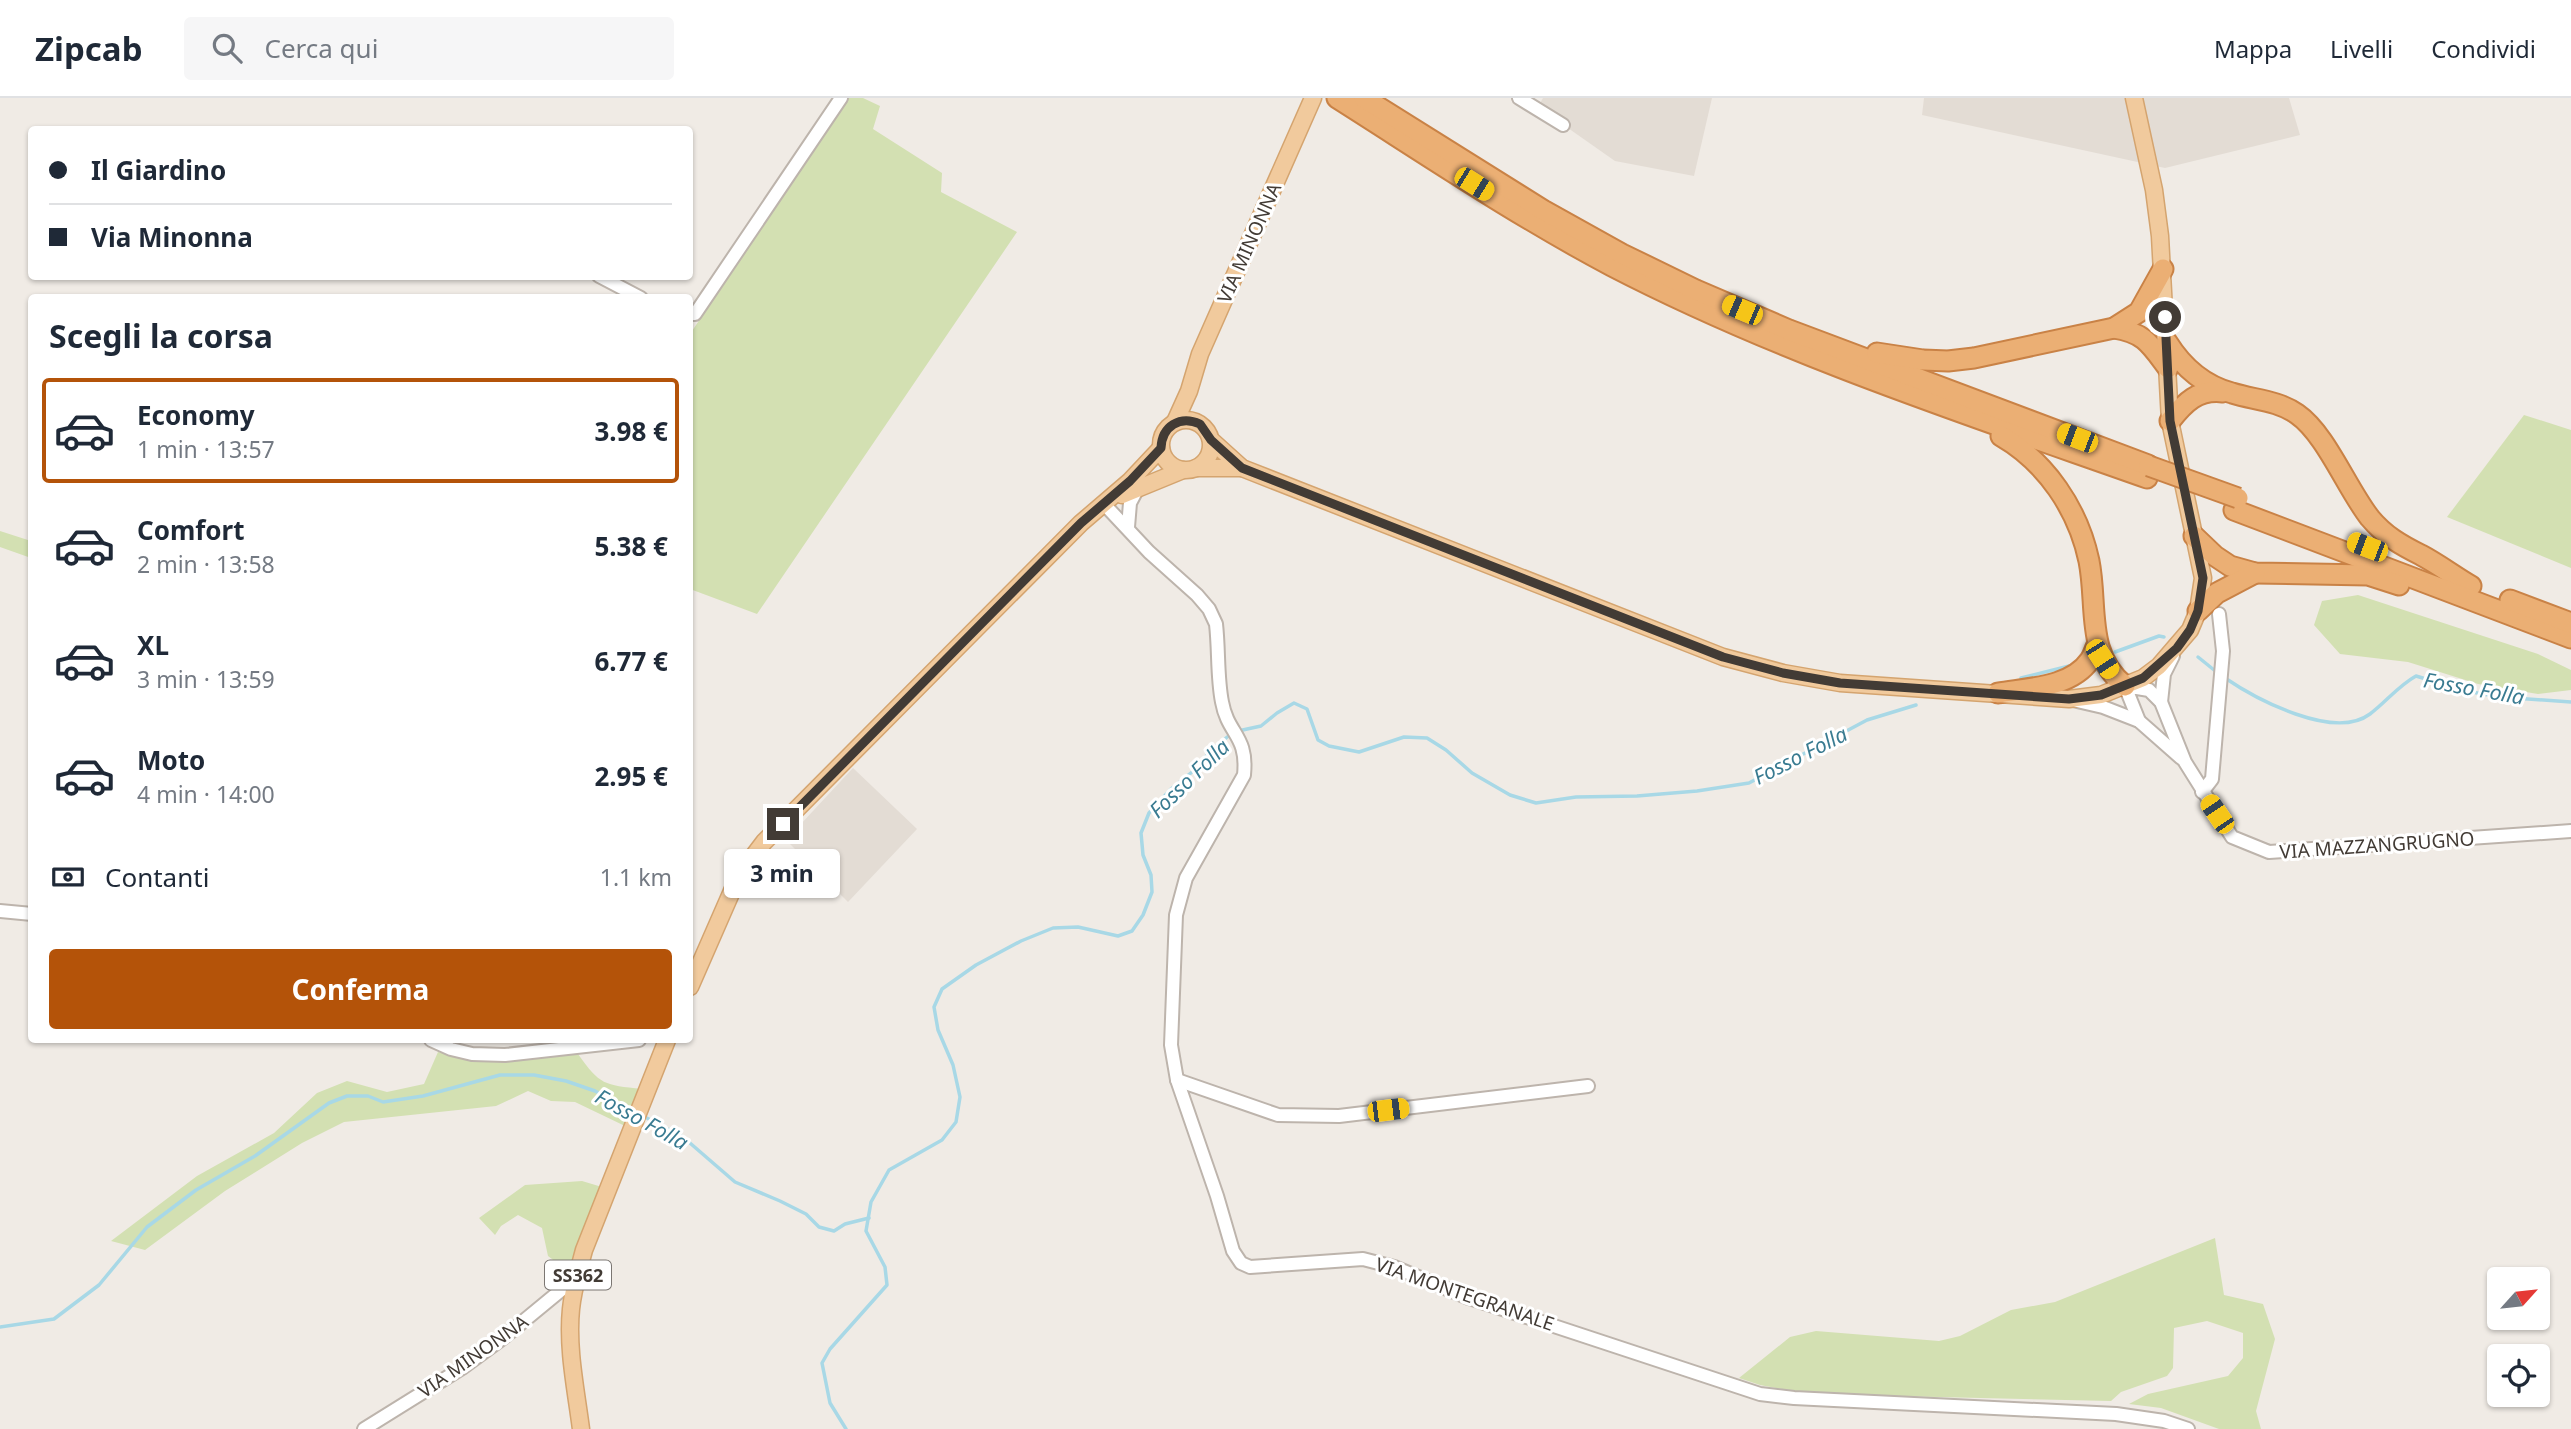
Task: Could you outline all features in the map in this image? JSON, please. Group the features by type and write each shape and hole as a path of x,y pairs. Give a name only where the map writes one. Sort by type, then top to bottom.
{"highway":[{"path":"1349,100 1622,254 1696,290 1789,330 2148,472 2468,591 2571,623"},
{"path":"1349,100 1537,224 1612,266 1779,344 1964,414 2148,472"},
{"path":"1696,290 1829,340 1874,352 1923,360 1974,358 2114,328 2139,313 2163,269"},
{"path":"2114,328 2132,331 2145,338 2168,368"},
{"path":"2166,342 2180,363 2211,385 2231,393"},
{"path":"2170,421 2196,394 2216,391 2282,405 2299,415 2313,430 2370,517 2399,545 2421,555 2468,591 2571,638"},
{"path":"1964,414 2020,446 2049,474 2073,516 2088,559 2095,603 2097,645 2102,659 2113,676 2125,685"},
{"path":"2194,536 2230,566 2255,573 2368,575 2442,599 2468,591"},
{"path":"2198,611 2217,593 2255,573"},
{"path":"1997,693 2054,683 2073,676 2090,660 2097,645"}],"main road":[{"name":"VIA MINONNA","path":"1175,422 1200,354 1312,98"},
{"path":"1189,390 1200,424 1211,440 1242,468 1723,657 1783,673 1840,683 2069,699 2101,695 2143,678 2177,648 2190,630 2198,611 2203,578 2170,421 2163,269 2154,190 2134,98"},
{"path":"693,980 739,875 764,842 1081,523 1161,448 1164,433 1175,422 1192,421 1200,424"},
{"path":"1104,504 1207,460 1211,440"},
{"path":"1161,448 1169,463 1189,469 1242,468"},
{"name":"SS362","path":"581,1429 572,1366 571,1309 577,1277 584,1250 666,1043"}],"street":[{"path":"693,314 841,98"},
{"path":"1519,98 1563,125"},
{"path":"607,280 633,294"},
{"path":"1128,527 1130,503 1138,488"},
{"name":"VIA MONTEGRANALE","path":"1104,504 1149,552 1198,595 1213,616 1219,649 1222,703 1246,757 1244,775 1186,878 1177,915 1171,1045 1177,1080 1233,1251 1241,1263 1250,1267 1363,1259 1394,1268 1469,1298 1760,1394 2116,1414 2164,1421 2188,1429"},
{"path":"2202,792 2212,779 2223,662 2219,614"},
{"path":"2161,702 2164,674 2177,648"},
{"path":"2125,685 2149,690 2161,702"},
{"name":"VIA MAZZANGRUGNO","path":"2125,685 2139,721"},
{"name":"VIA MAZZANGRUGNO","path":"2069,699 2103,707 2139,721 2185,762"},
{"name":"VIA MAZZANGRUGNO","path":"2161,702 2185,762 2232,837 2269,852 2571,831"},
{"path":"0,911 28,914"},
{"path":"438,1043 472,1054 505,1055 612,1043"},
{"path":"1177,1080 1278,1115 1310,1116 1339,1116 1588,1086"},
{"name":"VIA MINONNA","path":"364,1429 462,1368 577,1277"}],"shaded area":[{"path":"1543,98 1712,98 1694,176 1615,161 1538,107"},
{"path":"1924,98 2289,98 2300,135 2165,168 1922,115"},
{"path":"853,768 917,829 848,902 786,840"}],"green space":[{"path":"849,98 863,98 880,106 873,129 942,173 941,192 1017,232 757,614 693,590 693,330"},
{"path":"2524,415 2571,430 2571,568 2447,517"},
{"path":"0,531 28,540 28,557 0,547"},
{"path":"2358,595 2538,654 2571,670 2571,690 2538,694 2478,684 2408,662 2340,654 2314,625 2322,601"},
{"path":"438,1052 503,1062 578,1054 604,1082 642,1089 625,1126 575,1102 551,1101 528,1091 496,1106 344,1122 302,1143 225,1191 145,1250 111,1241 197,1176 274,1133 317,1093 347,1081 387,1092 424,1084"},
{"path":"582,1181 602,1187 569,1272 548,1256 542,1228 518,1215 501,1226 495,1235 479,1218 525,1185"},
{"path":"2215,1238 2224,1295 2263,1304 2275,1339 2256,1411 2261,1429 2219,1429 2161,1408 2129,1404 2148,1394 2228,1376 2243,1358 2243,1333 2207,1321 2174,1328 2173,1368 2167,1376 2121,1392 2111,1401 1809,1394 1760,1385 1739,1378 1790,1337 1816,1331 1939,1341 1960,1336 2011,1310 2055,1302"}],"waterway":[{"path":"2115,652 2159,636 2164,637"},
{"name":"Fosso Folla","path":"2198,657 2219,674"},
{"path":"2021,678 2073,665"},
{"name":"Fosso Folla","path":"2225,678 2275,706 2316,720 2337,723 2355,721 2370,714 2403,684 2416,676 2466,691 2500,697 2571,702"},
{"name":"Fosso Folla","path":"1238,731 1261,726 1294,703 1307,709 1318,740 1329,746 1359,752 1404,737 1427,738 1446,750 1472,773 1510,795 1536,803 1576,797 1697,791 1749,783 1867,720 1916,705"},
{"name":"Fosso Folla","path":"846,1429 830,1403 822,1363 830,1349 887,1285 885,1267 866,1231 871,1202 889,1170 942,1140 956,1122 960,1097 953,1065 938,1030 934,1007 942,989 976,965 1021,941 1053,928 1078,927 1118,936 1132,931 1143,915 1152,892 1151,875 1143,855 1141,833 1149,813 1171,789 1197,768 1211,750 1231,734"},
{"name":"Fosso Folla","path":"0,1327 54,1319 99,1285 147,1227 196,1190 255,1156 329,1103 347,1096 368,1096 383,1102 423,1096 500,1075 534,1075 566,1081 595,1091 633,1111"},
{"name":"Fosso Folla","path":"643,1116 683,1137 735,1182 806,1214 819,1227 834,1231 845,1224 869,1218"}],"route":[{"path":"783,824 1081,523 1130,481 1161,448 1164,433 1169,427 1184,420 1205,428 1211,440 1242,468 1723,657 1783,673 1840,683 2069,699 2101,695 2143,678 2159,666 2190,630 2198,611 2203,578 2170,421 2165,317"}]}
